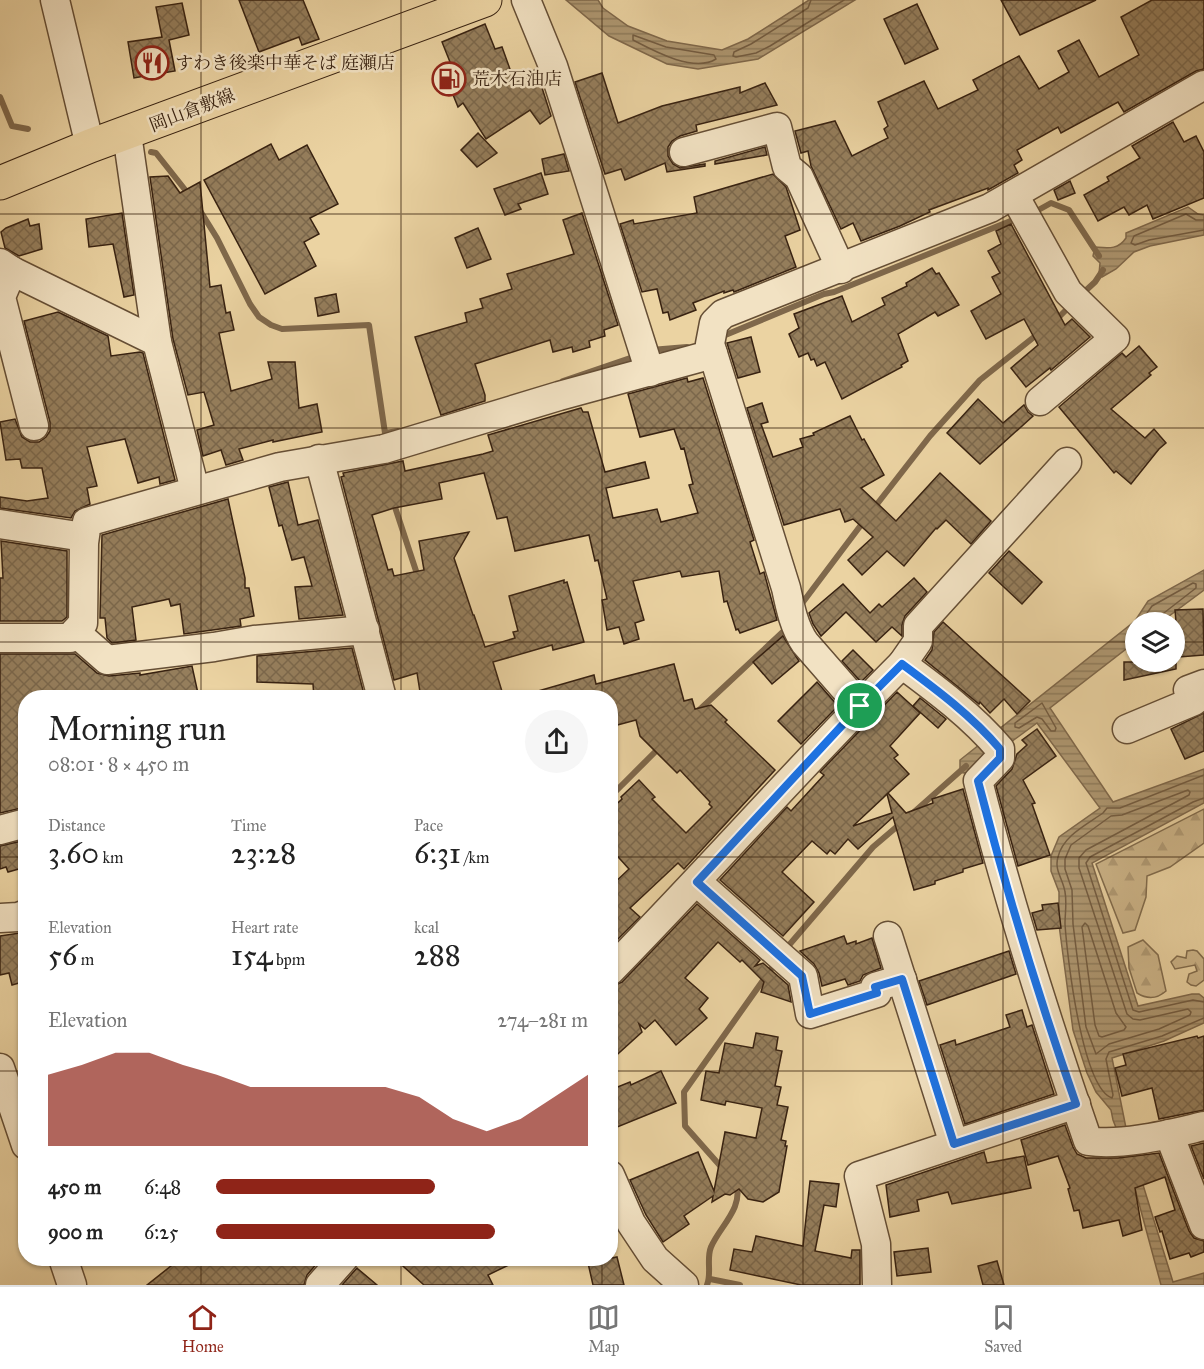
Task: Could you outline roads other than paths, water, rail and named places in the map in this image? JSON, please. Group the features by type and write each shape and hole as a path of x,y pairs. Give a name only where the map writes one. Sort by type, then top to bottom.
{"main road":[{"name":"岡山倉敷線","path":"0,183 90,146 485,0"}],"street":[{"path":"55,0 90,146"},
{"path":"526,0 553,66 646,360"},
{"path":"860,706 805,642 793,617 710,344 714,323 723,314 990,208 1021,209 1204,85"},
{"path":"684,152 777,127 787,167 799,177 841,269"},
{"path":"127,134 157,342 195,490"},
{"path":"1021,209 1068,292 1115,338 1040,401"},
{"path":"34,426 11,384 1,297 6,267 157,342"},
{"path":"0,638 70,638 83,623 84,537 87,522 280,466 384,449 559,396 646,360 713,354"},
{"path":"319,459 380,690"},
{"path":"618,963 902,664 918,641 918,626 1067,462"},
{"path":"0,525 84,537"},
{"path":"75,632 107,660 254,640 365,630"},
{"path":"902,664 936,689 994,741 1000,758 978,781 996,853 1055,1044 1088,1141 1104,1143 1169,1134 1204,1126"},
{"path":"1127,729 1194,701 1188,690 1204,684"},
{"path":"0,830 18,825"},
{"path":"697,882 802,976 810,1014 877,993 875,987 902,979"},
{"path":"0,918 18,915"},
{"path":"888,936 954,1144"},
{"path":"0,1068 18,1121"},
{"path":"877,1285 876,1244 859,1176 1076,1104"},
{"path":"1169,1134 1204,1225"},
{"path":"618,1193 631,1223 655,1259 684,1285"},
{"path":"66,1266 72,1285"},
{"path":"320,1285 337,1266"}],"water":[{"path":"566,0 598,0 603,8 628,26 667,41 722,50 748,39 809,0 855,0 758,59 698,69 667,64 609,36"},
{"path":"1188,207 1204,215 1204,235 1150,246 1134,252 1116,269 1102,277 1099,274 1100,263 1093,256 1095,247 1108,248 1120,245 1126,238 1126,233"},
{"path":"1204,570 1204,590 1174,612 1141,612 1148,601"},
{"path":"1125,629 1125,650 1050,708 1113,802 1204,769 1204,803 1092,863 1138,1006 1192,994 1199,994 1204,998 1204,1023 1164,1041 1112,1058 1127,1133 1173,1282 1204,1273 1204,1285 1161,1285 1124,1148 1111,1110 1096,1092 1087,1073 1073,1030 1059,925 1059,892 1051,871 1051,856 1059,837 1100,808 1037,723 970,772 963,773 960,760"}],"waterway":[{"path":"0,97 12,126 28,129"},
{"path":"151,152 156,153 190,196"},
{"path":"1033,213 1051,203 1069,210 1099,256"},
{"path":"199,209 259,317 282,329 369,325 385,433 398,431"},
{"path":"723,336 1018,218"},
{"path":"1082,294 1095,282 1103,270"},
{"path":"1054,322 1070,306"},
{"path":"874,508 930,436 980,380 1039,333"},
{"path":"651,350 687,347"},
{"path":"563,381 639,355"},
{"path":"393,501 418,577"},
{"path":"800,606 864,521"},
{"path":"696,713 787,628"},
{"path":"618,789 660,747"},
{"path":"913,813 966,766"},
{"path":"784,951 873,847 900,824"},
{"path":"723,1169 685,1126 684,1092 776,962"},
{"path":"707,1285 711,1247 734,1209 738,1192 736,1183"},
{"path":"710,1279 740,1285"}],"place":[{"name":"すわき後楽中華そば 庭瀬店","path":"152,63"},
{"name":"荒木石油店","path":"449,79"}]}
